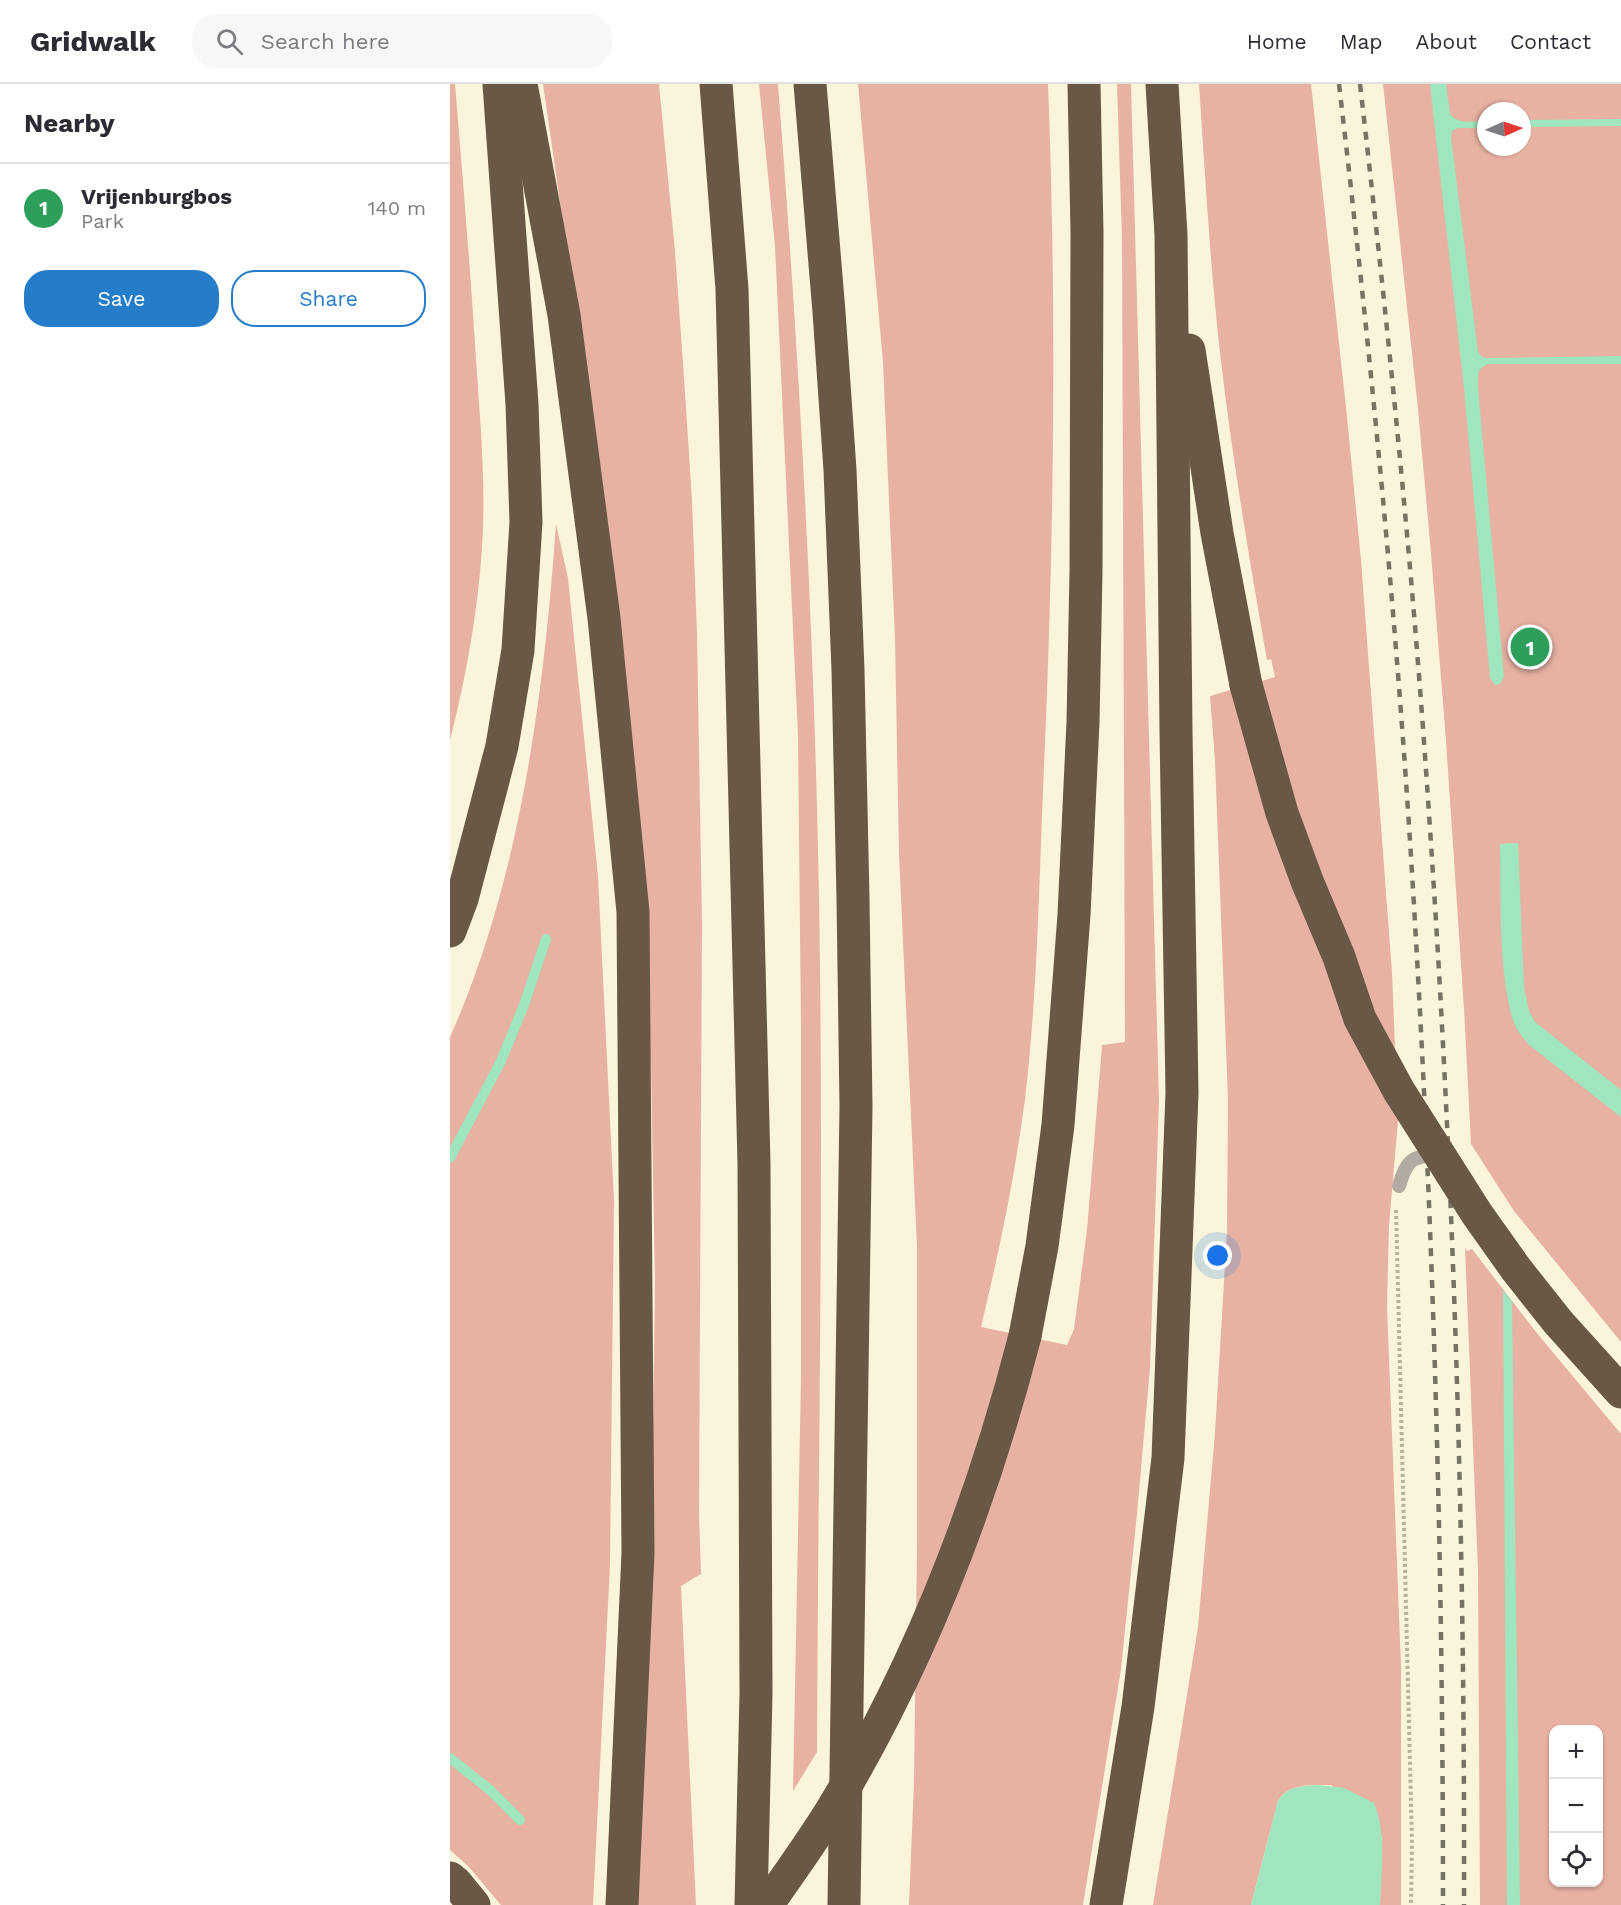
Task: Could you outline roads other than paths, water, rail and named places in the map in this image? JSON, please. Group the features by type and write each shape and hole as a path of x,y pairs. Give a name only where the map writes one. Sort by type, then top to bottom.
{"highway":[{"path":"450,931 462,899 502,746 518,650 526,522 522,404 499,84"},
{"path":"521,84 564,315 604,618 633,912 638,1553 622,1905"},
{"path":"716,84 732,289 754,1164 756,1694 752,1905"},
{"path":"810,84 830,312 840,470 848,670 853,899 856,1106 844,1905"},
{"path":"767,1905 809,1845 870,1743 909,1665 945,1582 978,1495 1009,1397 1025,1336 1042,1246 1058,1125 1074,915 1083,722 1087,268 1084,84"},
{"path":"1106,1905 1138,1707 1168,1458 1181,1128 1171,235 1162,84"},
{"path":"1171,235 1217,533 1246,685 1282,813 1339,957 1360,1019 1404,1100 1477,1214 1516,1269 1558,1322 1621,1392"},
{"path":"450,1878 456,1882 474,1905"}],"lane":[{"path":"1399,1186 1406,1168 1413,1159 1422,1155 1448,1154"}],"waterway":[{"path":"450,1158 501,1061 524,1005 546,939"},
{"path":"450,1758 490,1790 520,1820"}],"railway":[{"path":"1339,84 1382,494 1400,700 1414,906 1427,1156 1436,1406 1443,1905"},
{"path":"1360,84 1408,540 1438,950 1451,1223 1460,1496 1464,1905"}],"place":[{"name":"Vrijenburgbos","path":"1530,647"}]}
